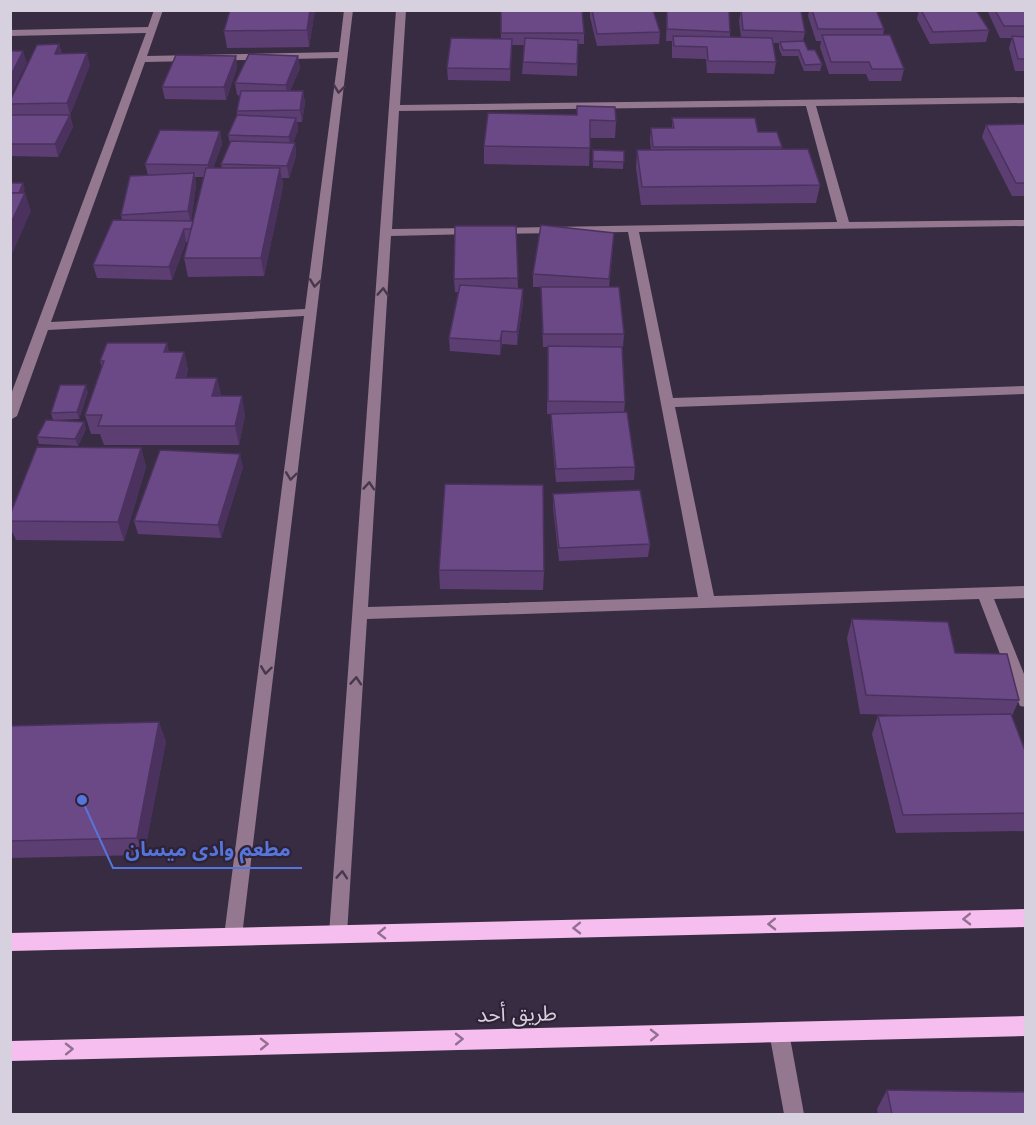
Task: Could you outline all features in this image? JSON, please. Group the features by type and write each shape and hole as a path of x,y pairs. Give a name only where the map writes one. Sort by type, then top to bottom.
{"main road":[{"path":"10,942 1026,918"},
{"name":"طريق أحد","path":"10,1051 1026,1026"}],"street":[{"path":"10,416 13,402 44,326 159,10"},
{"path":"233,936 349,10"},
{"path":"338,934 401,10"},
{"path":"10,33 152,30"},
{"path":"141,59 344,55"},
{"path":"395,108 1026,100"},
{"path":"810,103 844,226"},
{"path":"387,233 1026,223"},
{"path":"633,229 707,602"},
{"path":"44,326 311,312"},
{"path":"667,403 1026,390"},
{"path":"360,613 1026,592"},
{"path":"984,593 1026,701"},
{"path":"779,1032 794,1114"}],"building":[{"path":"230,10 310,10 307,30 224,31"},
{"path":"501,10 582,10 584,33 501,33"},
{"path":"592,10 653,10 660,32 597,34"},
{"path":"667,10 729,10 730,32 667,29"},
{"path":"741,10 801,11 805,32 743,30"},
{"path":"812,10 876,10 884,29 818,29"},
{"path":"921,10 976,10 989,30 933,32"},
{"path":"995,10 1026,10 1026,26 1004,26"},
{"path":"822,35 890,35 904,69 872,69 869,62 831,62"},
{"path":"673,36 772,38 776,62 708,61 707,47 674,46"},
{"path":"1012,36 1026,37 1026,59 1018,59"},
{"path":"451,38 512,39 510,69 447,68"},
{"path":"525,38 578,40 577,64 523,62"},
{"path":"804,41 808,50 815,50 822,64 805,65 799,50 783,50 780,42"},
{"path":"59,44 55,54 87,53 67,103 10,104 37,45"},
{"path":"10,51 23,51 10,77"},
{"path":"249,54 298,56 286,85 235,83"},
{"path":"176,55 236,56 224,87 162,87"},
{"path":"241,91 303,91 300,110 237,111"},
{"path":"577,106 615,107 616,121 590,120 590,148 484,146 488,113 577,115"},
{"path":"10,115 70,115 55,144 10,144"},
{"path":"237,115 296,118 289,137 228,135"},
{"path":"672,118 755,118 758,132 777,132 782,147 653,147 651,128 674,128"},
{"path":"1026,124 1026,183 1016,183 986,125"},
{"path":"160,130 220,131 208,165 145,164"},
{"path":"231,141 295,143 287,166 221,164"},
{"path":"808,149 820,185 642,187 637,150"},
{"path":"593,150 624,151 624,162 593,161"},
{"path":"206,168 280,168 261,258 184,258"},
{"path":"194,173 188,211 121,215 130,176"},
{"path":"10,183 23,183 19,193 10,193"},
{"path":"10,193 25,193 10,225"},
{"path":"113,220 193,221 191,229 184,229 169,267 93,265"},
{"path":"541,225 614,233 609,279 533,274"},
{"path":"455,226 516,226 518,278 454,279"},
{"path":"460,285 523,289 517,332 502,331 500,341 449,338"},
{"path":"541,287 619,287 624,334 543,334"},
{"path":"107,343 167,343 164,352 184,352 176,378 217,378 212,396 242,396 235,426 98,426 102,415 85,415 104,361 100,361"},
{"path":"548,346 622,347 625,402 548,401"},
{"path":"60,385 86,385 77,412 51,413"},
{"path":"627,412 635,467 556,469 551,414"},
{"path":"46,420 84,422 75,439 37,437"},
{"path":"37,447 141,448 118,522 10,521 10,515"},
{"path":"160,450 240,454 218,525 134,521"},
{"path":"445,484 543,485 544,571 439,570"},
{"path":"640,490 650,544 559,548 553,494"},
{"path":"852,619 948,622 955,653 1007,654 1019,700 866,695"},
{"path":"1011,714 1026,753 1026,813 903,815 878,716"},
{"path":"159,722 137,838 10,841 10,726"},
{"path":"887,1090 1026,1092 1026,1114 892,1114"}],"place":[{"name":"مطعم وادى ميسان","path":"82,800"}]}
